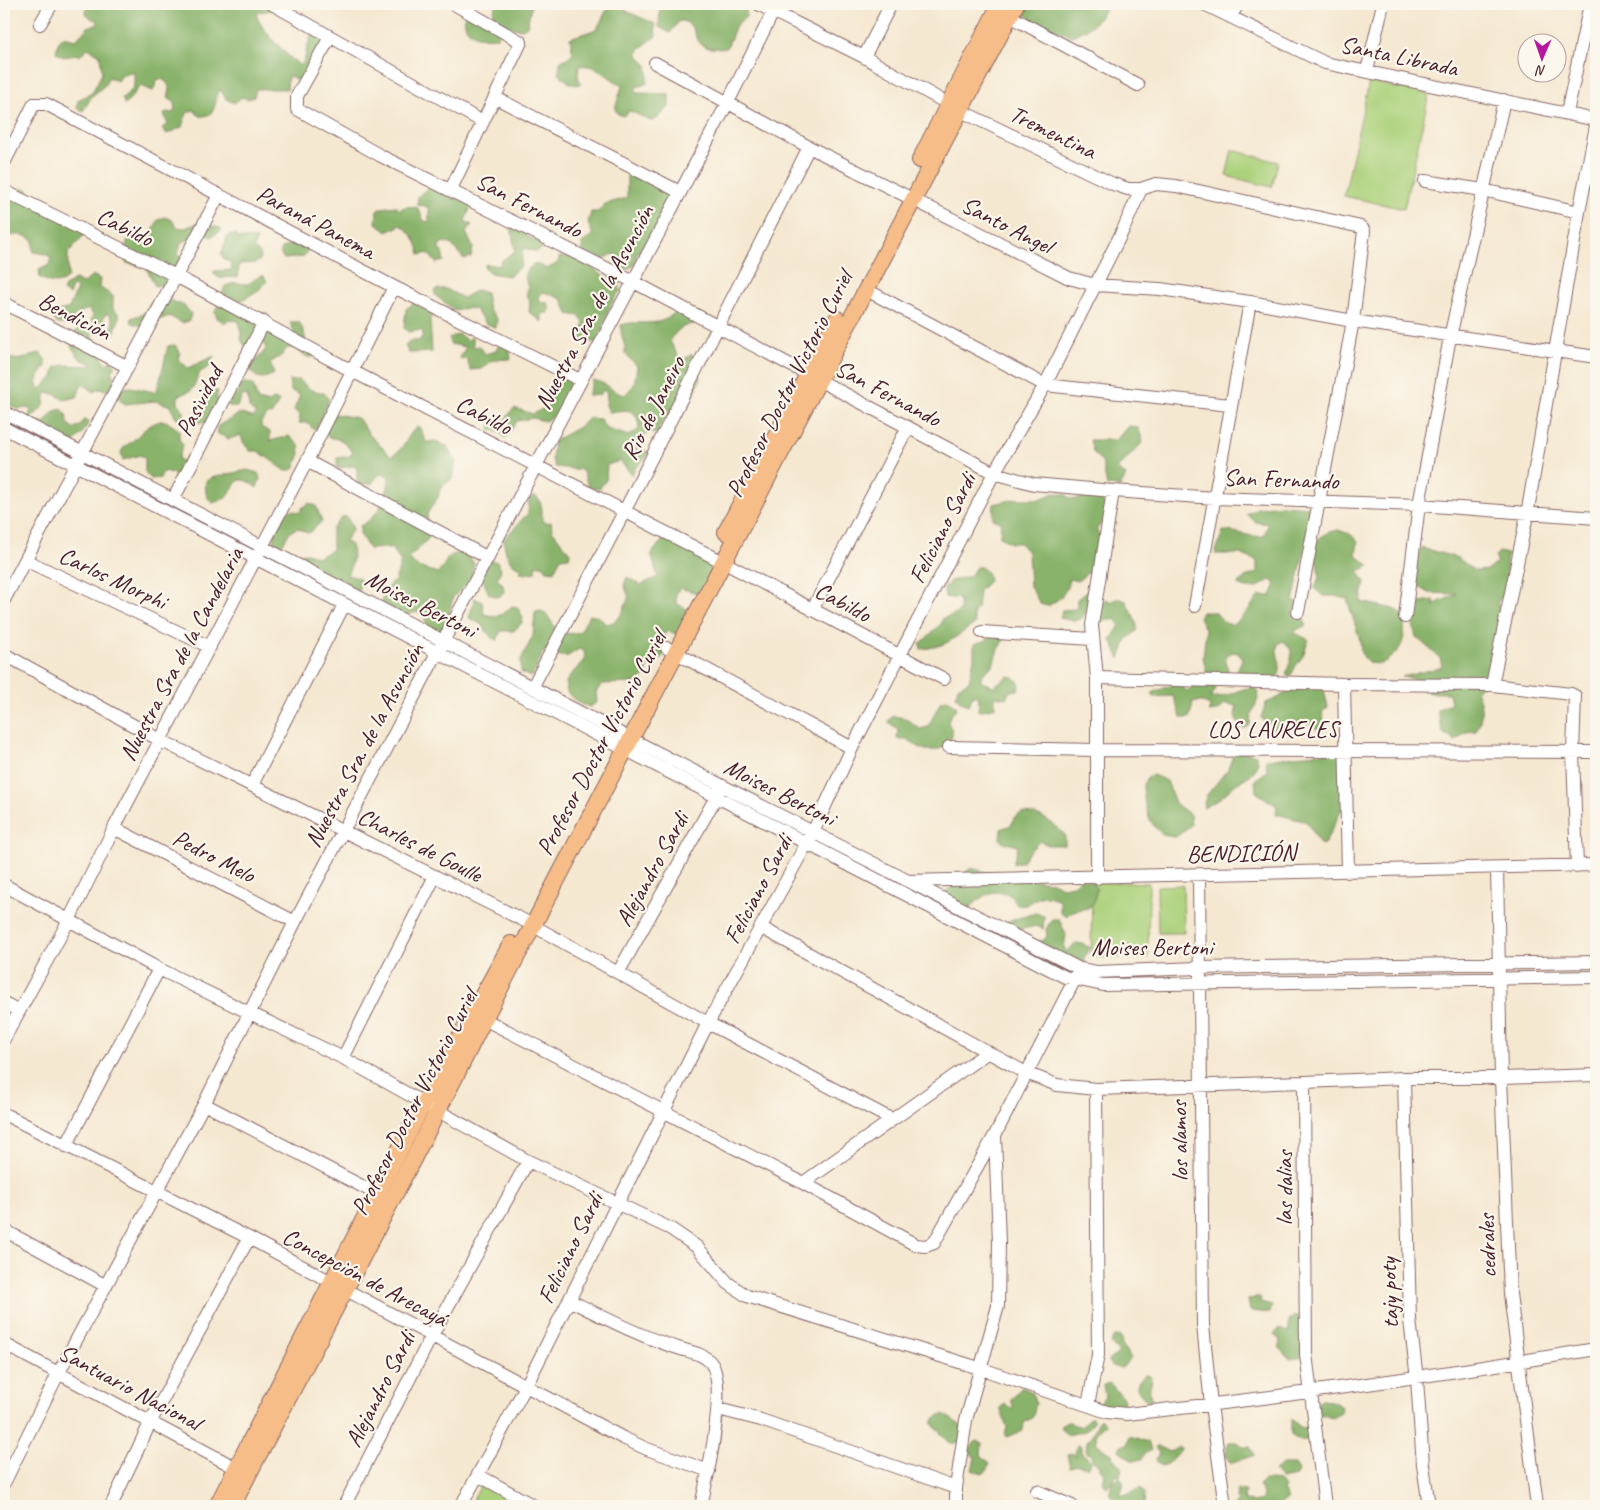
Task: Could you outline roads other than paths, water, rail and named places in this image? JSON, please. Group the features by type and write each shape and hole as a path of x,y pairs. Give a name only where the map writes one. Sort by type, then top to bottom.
{"main road":[{"name":"Profesor Doctor Victorio Curiel","path":"217,1506 337,1285 624,742 1006,8"},
{"name":"Profesor Doctor Victorio Curiel","path":"813,378 865,289 907,197"},
{"name":"Profesor Doctor Victorio Curiel","path":"232,1506 337,1285 377,1194 484,1019 528,923"}],"street":[{"path":"40,24 52,4"},
{"path":"272,4 483,122"},
{"path":"451,189 496,98 521,42 454,4"},
{"name":"Trementina","path":"758,4 775,7 954,107 1113,184 1128,189 1156,184 1176,186 1361,227 1364,231 1352,321"},
{"path":"864,57 891,4"},
{"name":"Santa Librada","path":"1204,4 1325,63 1596,120"},
{"path":"1230,17 1238,4"},
{"path":"1367,71 1383,4"},
{"path":"1567,113 1590,4"},
{"name":"Nuestra Sra. de la Asunción","path":"249,1012 343,830 728,102 775,7"},
{"path":"1006,8 1138,86"},
{"name":"San Fernando","path":"330,37 296,96 297,109 381,156 451,189 632,281 994,473 1034,484 1113,491 1216,498 1419,505 1596,518"},
{"name":"Santo Angel","path":"655,63 809,147 1050,271 1069,278 1095,285 1160,288 1352,321 1596,357"},
{"path":"496,98 680,192"},
{"path":"1405,617 1419,505 1450,336 1504,100"},
{"name":"Paraná Panema","path":"4,163 34,104 46,104 394,287 580,380"},
{"path":"1492,685 1527,514 1579,212 1596,126"},
{"name":"Rio de Janeiro","path":"532,686 624,512 809,147"},
{"path":"1424,180 1483,190 1579,212"},
{"name":"Feliciano Sardi","path":"461,1506 526,1386 708,1023 762,928 813,832 852,748 994,473 1045,385 1141,188"},
{"name":"Cabildo","path":"4,191 176,276 352,371 536,465 944,679"},
{"path":"4,600 219,195"},
{"name":"Nuestra Sra de la Candelaria","path":"4,1039 69,920 114,828 307,461 394,287"},
{"path":"865,289 1045,385 1230,405"},
{"path":"1195,606 1250,302"},
{"name":"Bendición","path":"4,303 128,367"},
{"path":"1298,612 1352,321"},
{"name":"Pasividad","path":"173,500 264,322"},
{"name":"Moises Bertoni","path":"4,412 261,546 441,646 719,792 806,844 1065,977 1096,972 1198,968 1596,962"},
{"path":"812,610 908,427"},
{"name":"Moises Bertoni","path":"4,428 344,605 532,686 624,742"},
{"path":"307,461 488,558"},
{"path":"1097,878 1097,678 1092,639 1093,609 1113,491"},
{"name":"Carlos Morphi","path":"25,560 210,647"},
{"path":"252,785 344,605"},
{"path":"982,632 1092,639"},
{"path":"671,650 852,748"},
{"name":"Charles de Goulle","path":"4,654 160,740 528,923 708,1023 891,1119"},
{"path":"1097,678 1344,684 1492,685 1571,694 1575,696 1573,752 1577,866"},
{"path":"1344,684 1348,872"},
{"name":"LOS LAURELES","path":"949,747 1096,750 1596,752"},
{"name":"Moises Bertoni","path":"719,792 813,832 1077,974 1103,985 1596,977"},
{"name":"Alejandro Sardi","path":"618,973 719,792"},
{"name":"Pedro Melo","path":"114,828 295,922"},
{"name":"BENDICIÓN","path":"888,886 906,881 1596,865"},
{"name":"cedrales","path":"1497,868 1501,1078 1510,1294 1538,1506"},
{"name":"los alamos","path":"1199,875 1198,968 1200,984 1203,1325 1211,1405 1225,1506"},
{"path":"343,1058 435,876"},
{"path":"4,885 159,969 343,1058 528,1161 671,1229 697,1246 728,1283 747,1296 982,1369 1107,1412 1127,1414 1310,1393 1417,1379 1596,1349"},
{"path":"762,928 1026,1073 1057,1085 1096,1089 1404,1078 1596,1076"},
{"path":"66,1146 159,969"},
{"path":"484,1019 803,1183 916,1245 926,1246 934,1243 995,1135 1077,974"},
{"path":"4,1003 19,1011"},
{"path":"4,1483 59,1372 204,1104 249,1012"},
{"path":"803,1183 988,1052"},
{"name":"tajy poty","path":"1404,1078 1410,1320 1417,1379 1423,1465 1429,1506"},
{"name":"las dalias","path":"1304,1082 1306,1354 1325,1506"},
{"path":"1088,1405 1098,1355 1096,1089"},
{"path":"204,1104 377,1194"},
{"name":"Concepción de Arecayá","path":"4,1114 249,1238 431,1337 647,1449 709,1472"},
{"path":"956,1506 956,1488 966,1420 982,1369 998,1306 999,1242 995,1135"},
{"name":"Alejandro Sardi","path":"344,1506 431,1337 528,1161"},
{"path":"4,1230 106,1286"},
{"path":"111,1506 152,1421 249,1238"},
{"path":"569,1300 648,1338 700,1355 711,1363 714,1370 718,1409 709,1472 701,1506"},
{"name":"Santuario Nacional","path":"4,1344 152,1421 236,1468"},
{"path":"718,1409 761,1420 956,1488"},
{"path":"478,1475 534,1506"},
{"path":"1037,1491 1072,1506"}]}
